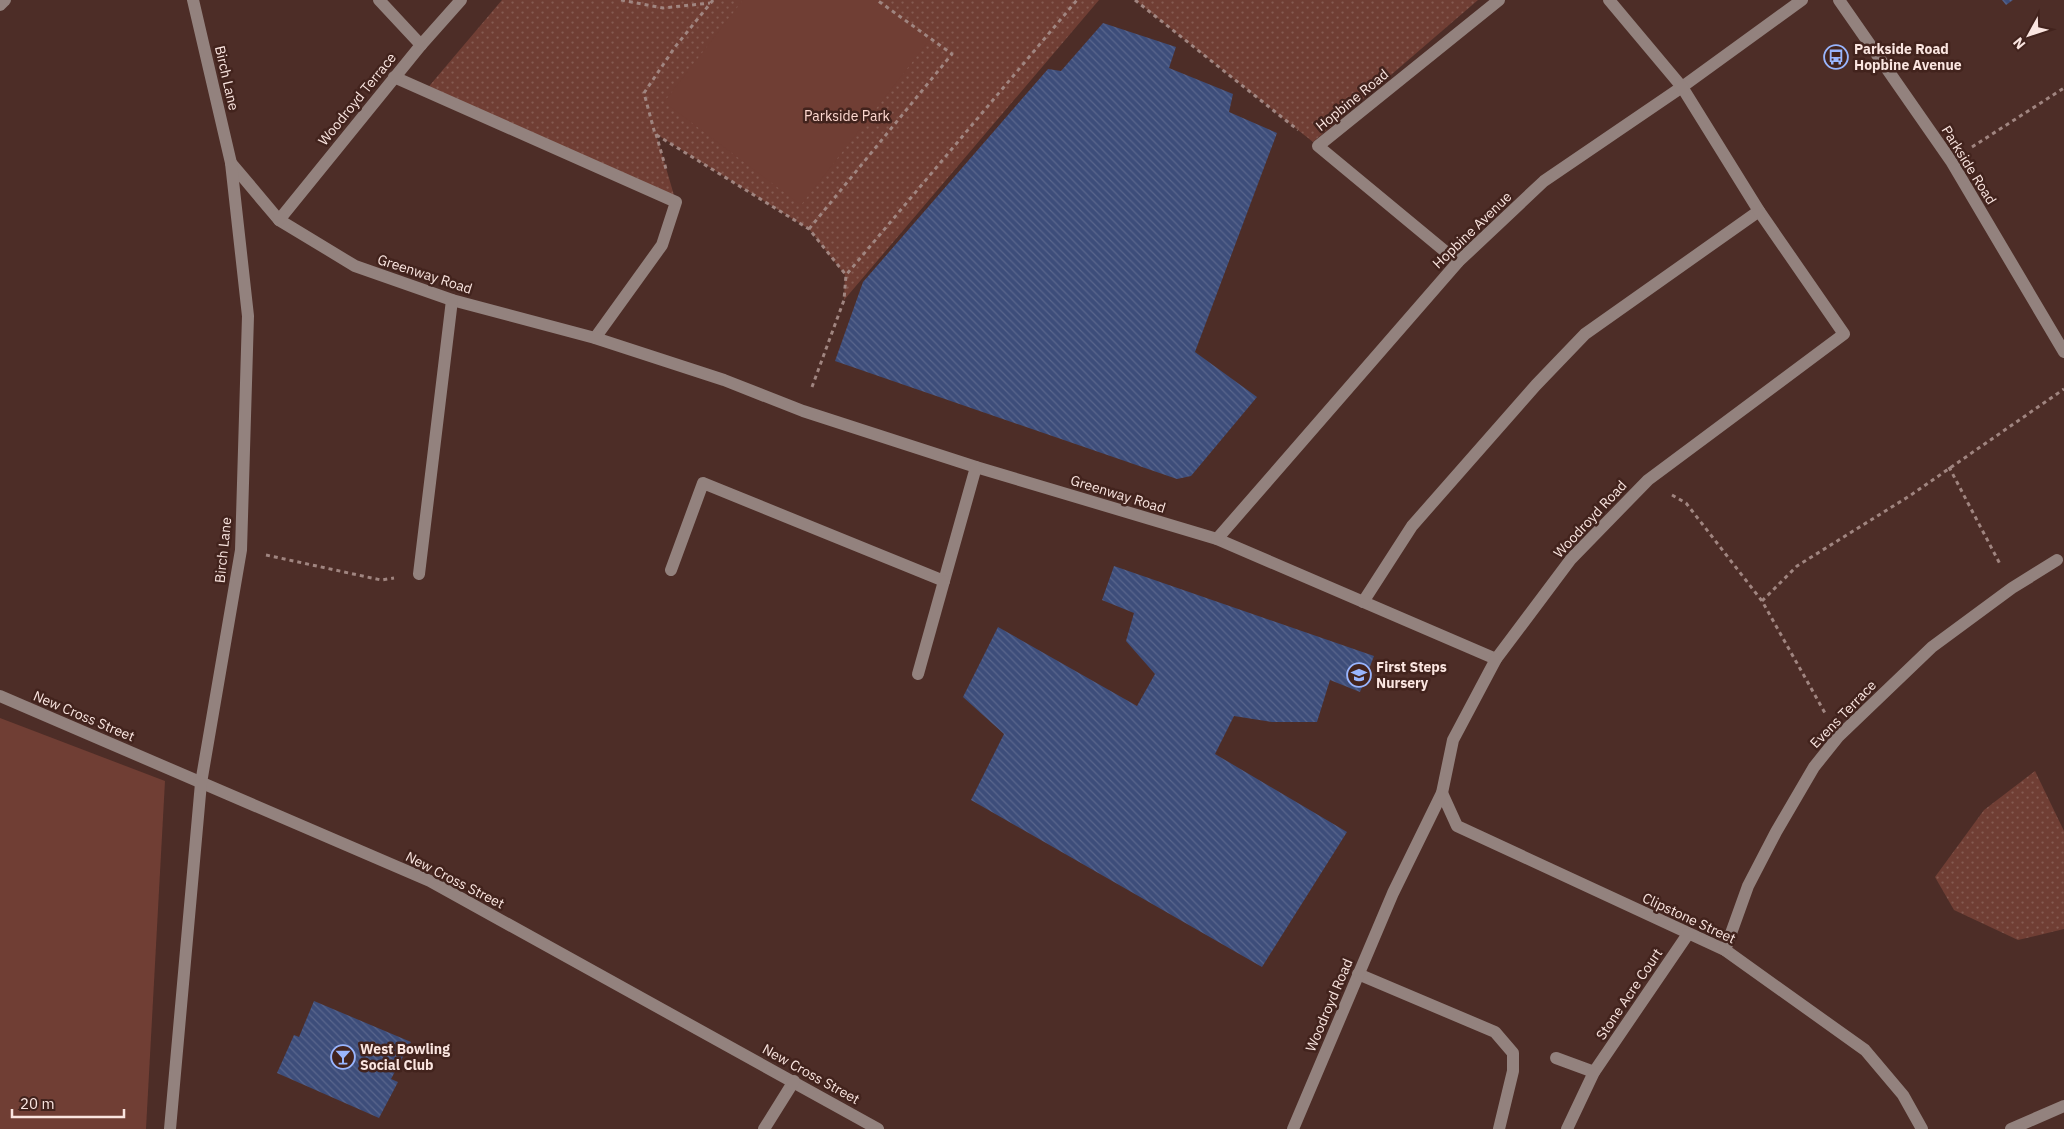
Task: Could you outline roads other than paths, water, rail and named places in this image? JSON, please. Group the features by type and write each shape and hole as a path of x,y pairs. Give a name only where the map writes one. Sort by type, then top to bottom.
{"street":[{"path":"0,5 5,0"},
{"name":"Birch Lane","path":"170,1129 172,1089 201,783 241,550 248,316 231,163 193,0"},
{"path":"379,0 421,45"},
{"name":"Woodroyd Terrace","path":"279,220 394,77 461,0"},
{"name":"Hopbine Road","path":"1458,262 1318,146 1499,0"},
{"path":"1363,602 1412,526 1536,385 1585,334 1759,211 1682,87 1609,0"},
{"name":"Hopbine Avenue","path":"1217,539 1458,262 1544,182 1682,87 1802,0"},
{"name":"Parkside Road","path":"1839,0 1951,161 2064,352"},
{"path":"394,77 676,202 662,245 595,338"},
{"name":"Greenway Road","path":"231,163 279,220 355,266 452,300 595,338 724,380 803,412 976,467 1217,539 1496,659"},
{"name":"Woodroyd Road","path":"1293,1129 1393,893 1442,793 1453,740 1496,659 1571,559 1648,480 1844,334 1759,211"},
{"path":"419,574 452,300"},
{"path":"918,674 976,467"},
{"path":"671,570 704,483 944,581"},
{"name":"Evens Terrace","path":"1726,950 1748,886 1776,832 1814,767 1838,737 1932,647 2012,588 2057,560"},
{"name":"New Cross Street","path":"0,696 430,881 878,1129"},
{"name":"Clipstone Street","path":"1442,793 1457,826 1726,950 1865,1050 1903,1095 1922,1129"},
{"name":"Stone Acre Court","path":"1567,1129 1594,1072 1688,934"},
{"path":"1358,974 1495,1032 1513,1053 1513,1071 1499,1129"},
{"path":"1556,1058 1594,1072"},
{"path":"764,1129 794,1081"},
{"path":"2011,1129 2064,1106"}],"place":[{"name":"Parkside Road Hopbine Avenue","path":"1836,57"},
{"name":"First Steps Nursery","path":"1359,675"},
{"name":"West Bowling Social Club","path":"343,1057"}],"park label":[{"name":"Parkside Park","path":"847,116"}]}
